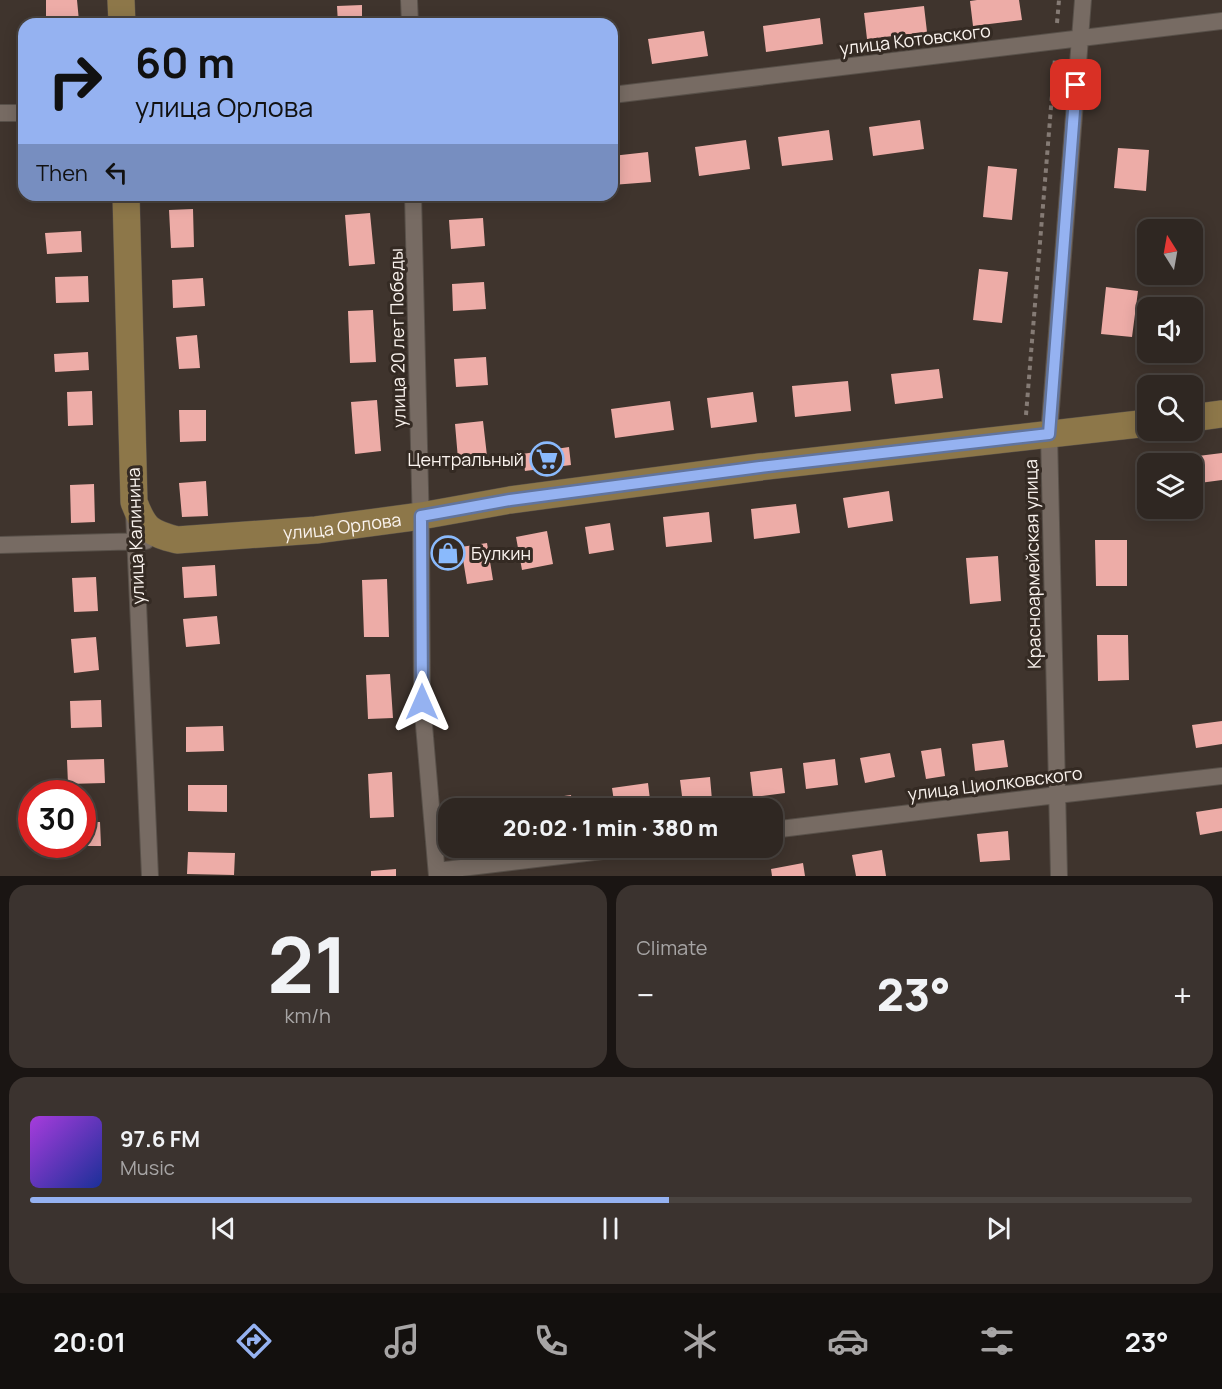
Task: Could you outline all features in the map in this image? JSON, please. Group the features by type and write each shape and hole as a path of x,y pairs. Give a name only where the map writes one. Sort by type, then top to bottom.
{"main road":[{"path":"121,0 122,18"},
{"name":"улица Калинина","path":"126,201 134,502"},
{"path":"1203,417 1222,414"},
{"name":"улица Орлова","path":"177,540 316,530 421,516 510,500 760,467 1137,424"},
{"path":"134,502 141,520 150,530 177,540"}],"street":[{"path":"410,0 410,18"},
{"name":"Красноармейская улица","path":"1059,876 1049,434 1083,0"},
{"name":"улица Котовского","path":"618,93 784,76 1056,40 1222,21"},
{"path":"0,113 18,113"},
{"name":"улица 20 лет Победы","path":"413,201 421,516 422,702 437,873"},
{"name":"улица Калинина","path":"134,502 150,876"},
{"path":"0,545 177,540"},
{"name":"улица Циолковского","path":"783,829 1222,776"},
{"path":"437,873 551,858"}],"path":[{"path":"1026,416 1059,0"}],"building":[{"path":"46,0 77,0 79,18 46,18"},
{"path":"1019,0 1022,20 973,26 970,1"},
{"path":"362,5 362,18 338,18 337,6"},
{"path":"924,6 927,32 867,39 864,13"},
{"path":"820,18 823,44 766,52 763,26"},
{"path":"704,31 708,56 652,64 648,39"},
{"path":"920,120 924,149 873,156 869,127"},
{"path":"829,130 833,160 782,166 778,137"},
{"path":"746,140 750,169 699,176 695,147"},
{"path":"1118,148 1149,150 1146,191 1114,188"},
{"path":"648,152 651,182 618,185 618,155"},
{"path":"988,166 1017,169 1012,220 983,217"},
{"path":"193,209 194,247 171,248 169,210"},
{"path":"370,213 375,264 349,266 345,215"},
{"path":"483,218 485,246 451,249 449,220"},
{"path":"81,231 82,252 47,254 45,233"},
{"path":"979,269 1008,272 1002,323 973,320"},
{"path":"88,276 89,302 56,303 55,277"},
{"path":"203,278 205,306 173,308 172,280"},
{"path":"484,282 486,309 453,311 452,284"},
{"path":"1106,287 1138,291 1132,337 1101,334"},
{"path":"373,310 376,362 350,363 348,311"},
{"path":"197,335 200,368 179,369 176,337"},
{"path":"88,352 89,370 55,372 54,354"},
{"path":"486,357 488,385 456,387 454,359"},
{"path":"939,369 943,398 895,404 891,374"},
{"path":"848,381 851,411 795,417 792,386"},
{"path":"92,391 93,425 68,426 67,392"},
{"path":"753,392 757,422 711,428 707,398"},
{"path":"377,400 381,451 355,454 351,402"},
{"path":"670,401 674,430 615,438 611,409"},
{"path":"179,410 206,410 206,441 180,442"},
{"path":"483,421 487,456 458,459 455,424"},
{"name":"Центральный","path":"569,447 571,465 525,471 522,454"},
{"path":"1222,453 1222,480 1203,483 1203,455"},
{"path":"206,481 208,516 182,517 179,483"},
{"path":"94,484 95,522 71,523 70,485"},
{"path":"889,491 893,521 848,528 843,498"},
{"path":"796,504 800,533 754,539 751,509"},
{"path":"709,512 712,542 666,547 663,517"},
{"path":"610,523 614,550 589,554 585,527"},
{"path":"547,531 553,564 522,570 516,537"},
{"path":"451,539 454,557 443,558 442,548 438,549 437,542"},
{"path":"1095,540 1127,540 1127,586 1096,586"},
{"path":"487,543 493,580 467,584 461,547"},
{"path":"998,556 1001,601 970,604 966,558"},
{"path":"215,565 217,596 184,598 182,567"},
{"path":"96,577 98,611 74,612 72,578"},
{"path":"387,579 389,637 364,637 362,580"},
{"path":"217,616 220,644 186,647 183,619"},
{"path":"1097,635 1128,635 1129,680 1098,681"},
{"path":"96,637 99,670 74,673 71,639"},
{"path":"390,674 393,718 368,719 366,675"},
{"path":"101,700 102,727 71,728 70,701"},
{"path":"1222,721 1222,744 1196,748 1192,725"},
{"path":"223,726 224,751 186,752 186,727"},
{"path":"1004,740 1008,767 975,771 972,744"},
{"path":"941,748 945,776 926,779 921,751"},
{"path":"890,753 895,777 865,783 860,758"},
{"path":"104,759 105,783 96,783 96,780 68,780 67,760"},
{"path":"835,759 838,785 806,789 803,763"},
{"path":"782,768 785,793 753,797 750,772"},
{"path":"392,772 394,817 370,818 368,774"},
{"path":"710,777 712,798 682,798 680,780"},
{"path":"648,783 650,798 614,798 612,788"},
{"path":"188,785 227,785 227,812 188,811"},
{"path":"571,795 571,798 550,798"},
{"path":"1222,808 1222,831 1200,835 1196,812"},
{"path":"96,822 100,822 101,846 96,846"},
{"path":"1008,831 1010,860 980,862 977,834"},
{"path":"882,850 886,876 856,876 852,855"},
{"path":"188,852 235,853 234,875 187,874"},
{"path":"803,863 805,876 772,876 771,869"},
{"path":"396,869 396,876 371,876 371,871"}],"place":[{"name":"Центральный","path":"547,459"},
{"name":"Булкин","path":"448,553"}],"route":[{"path":"422,702 421,516 510,500 760,467 1049,434 1076,85"}]}
